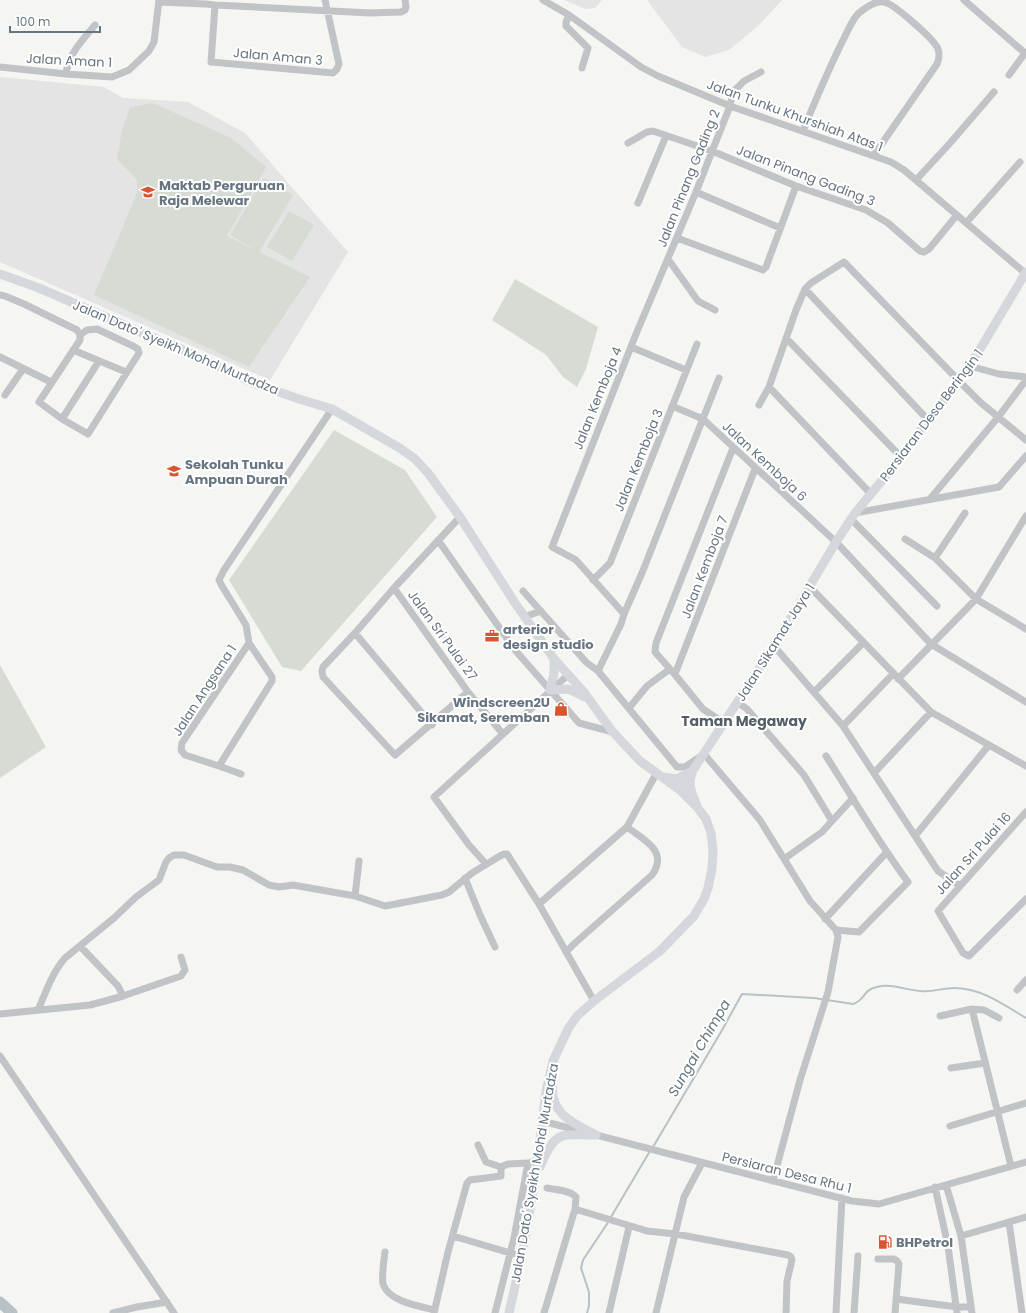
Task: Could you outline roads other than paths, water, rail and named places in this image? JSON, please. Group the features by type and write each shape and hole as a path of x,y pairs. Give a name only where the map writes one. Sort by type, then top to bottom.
{"main road":[{"name":"Persiaran Desa Beringin 1","path":"871,494 970,366 1025,272"},
{"name":"Jalan Dato' Syeikh Mohd Murtadza","path":"0,274 39,288 178,347 253,383 332,409 398,447 414,458 428,473 460,517 524,617 554,659 589,700 613,732 640,761 680,790 697,807 706,819 711,833 713,851 712,869 708,888 694,916 660,951 594,1000 577,1016 568,1029 553,1061 549,1076 536,1174 522,1255 509,1313"},
{"name":"Jalan Sikamat Jaya 1","path":"680,790 774,646 836,542 853,516 871,494"},
{"path":"554,659 554,679 550,690 568,689 589,700"},
{"path":"658,775 677,779 695,767"},
{"path":"695,767 690,778 690,784 697,807"},
{"path":"568,1029 557,1064 552,1091 555,1104 563,1115 575,1124 596,1135"},
{"path":"536,1174 548,1150 555,1141 563,1136 596,1135"}],"street":[{"path":"325,0 327,10"},
{"path":"159,1 206,2 215,5 257,4 370,13 401,12 405,10 406,0"},
{"name":"Jalan Tunku Khurshiah Atas 1","path":"543,0 568,15 641,67 658,76 730,106 891,162 904,170 1025,272"},
{"path":"964,0 1026,53 1008,75"},
{"name":"Jalan Aman 1","path":"0,67 112,77 129,70 149,51 154,42 159,1"},
{"path":"803,131 823,81 858,14 876,2 883,1 913,22 935,43 939,50 939,57 937,64 874,155"},
{"name":"Jalan Aman 3","path":"215,5 211,62 333,73 339,64 327,10"},
{"path":"568,15 566,26 588,48 582,68"},
{"path":"66,74 66,66 70,57 95,25"},
{"name":"Jalan Pinang Gading 2","path":"668,259 730,106 733,92 744,81 761,72"},
{"path":"916,180 994,92"},
{"name":"Jalan Pinang Gading 3","path":"628,143 647,132 653,131 712,151 796,186 866,210 888,223 920,251 924,252 929,249 957,215"},
{"path":"638,203 666,136"},
{"path":"966,223 1020,162"},
{"path":"677,238 761,270 765,269 796,186"},
{"path":"696,192 780,228"},
{"path":"668,259 698,301 715,310"},
{"name":"Jalan Kemboja 4","path":"593,580 576,560 552,547 631,347 668,259"},
{"path":"759,406 769,387 796,310 805,289 811,283 844,262 980,402 999,416 1026,440"},
{"path":"805,289 928,420"},
{"path":"0,295 24,304 77,330 80,335 80,340 39,402 62,419 88,434 138,353 138,349 97,329 87,330 80,335"},
{"path":"786,338 901,457"},
{"name":"Jalan Kemboja 3","path":"593,580 610,564 697,344"},
{"path":"631,347 686,370"},
{"path":"73,350 126,372"},
{"path":"0,357 52,382"},
{"path":"62,419 99,361"},
{"path":"970,366 999,374 1026,377"},
{"path":"5,395 23,369"},
{"path":"598,671 621,624 719,378"},
{"path":"930,499 999,416 1026,380"},
{"path":"769,387 871,494"},
{"name":"Jalan Kemboja 6","path":"672,406 702,420 756,468 836,542 931,644 1026,702"},
{"path":"241,774 219,766 272,681 272,677 249,643 246,625 219,580 224,570 332,409"},
{"path":"724,723 703,709 655,652 656,643 733,448"},
{"path":"853,516 930,499 999,487 1026,456"},
{"name":"Jalan Kemboja 7","path":"672,672 756,468"},
{"path":"934,558 964,512"},
{"path":"853,516 937,606"},
{"path":"844,726 931,644 976,599 1026,516"},
{"path":"460,517 323,667 322,671 323,677 395,755 468,692"},
{"path":"905,539 934,558 976,599 1025,627"},
{"path":"438,540 515,650 579,723 613,732"},
{"path":"593,580 624,614"},
{"path":"810,587 895,677 931,712 1026,766"},
{"name":"Jalan Sri Pulai 27","path":"394,588 468,692 503,734"},
{"path":"523,591 586,662 598,671 677,767 684,767 704,754 760,820 810,902 836,930 838,937 837,946 828,992 800,1080 773,1181"},
{"path":"524,617 541,611"},
{"path":"354,633 432,724"},
{"name":"Jalan Angsana 1","path":"219,766 185,755 181,750 182,743 249,643"},
{"path":"814,692 863,643"},
{"path":"774,646 844,726 938,871 959,885"},
{"path":"629,708 647,686 672,672"},
{"path":"486,864 469,845 434,797 568,675"},
{"path":"737,702 747,709 804,774 832,821"},
{"path":"874,773 931,712"},
{"path":"915,836 989,745"},
{"path":"826,756 886,853 908,882 859,932 836,930"},
{"path":"539,904 627,827 658,775"},
{"path":"784,860 822,832 853,798"},
{"name":"Jalan Sri Pulai 16","path":"1026,812 938,910 963,953 969,956 1026,899"},
{"path":"566,952 652,875 657,868 659,862 658,854 652,847 627,827"},
{"path":"825,919 886,853"},
{"path":"38,1010 55,971 65,958 114,918 136,897 159,880 166,862 174,855 184,855 217,867 230,866 244,870 269,885 279,887 293,885 355,896 386,906 442,895 449,892 465,878 486,864 504,854 507,854 539,904 594,1000"},
{"path":"355,896 359,861"},
{"path":"465,878 495,947"},
{"path":"80,946 118,986 123,996"},
{"path":"0,1014 90,1005 123,996 181,976 185,970 181,957"},
{"path":"1017,990 1026,980"},
{"path":"940,1016 972,1010 984,1010 999,1018"},
{"path":"972,1010 1011,1166"},
{"path":"0,1056 174,1313"},
{"path":"951,1068 985,1063"},
{"path":"950,1126 1026,1103"},
{"name":"Persiaran Desa Rhu 1","path":"542,1121 852,1201 879,1204 1026,1162"},
{"path":"478,1145 486,1162 501,1167 508,1164 528,1163 538,1160"},
{"path":"495,1313 514,1238 528,1163"},
{"path":"656,1313 684,1197 702,1163"},
{"path":"385,1252 383,1284 391,1296 408,1304 434,1311 466,1183 470,1180 500,1176 501,1167"},
{"path":"896,1299 957,1310 972,1310 961,1236 946,1185"},
{"path":"544,1313 575,1209 576,1197 574,1194 569,1192 547,1188"},
{"path":"935,1188 948,1246 957,1310"},
{"path":"836,1313 842,1198"},
{"path":"575,1209 647,1232 676,1234 785,1253 791,1257 792,1262 787,1281 786,1313"},
{"path":"961,1236 1026,1217"},
{"path":"1009,1222 1022,1313"},
{"path":"608,1313 628,1226"},
{"path":"453,1236 510,1253 522,1255"},
{"path":"854,1313 858,1256"},
{"path":"878,1259 894,1259 899,1264 895,1313"},
{"path":"113,1313 139,1310 167,1302"}],"waterway":[{"name":"Sungai Chimpa","path":"653,1147 742,994 814,998 853,1004 860,1000 872,988 882,986 893,986 925,991 956,988 975,991 993,998 1026,1018"},
{"name":"Sungai Chimpa","path":"611,1217 650,1151"},
{"name":"Sungai Chimpa","path":"587,1313 589,1306 589,1292 581,1268 583,1260 609,1221"},
{"path":"0,1302 12,1313"}],"place":[{"name":"Maktab Perguruan Raja Melewar","path":"148,192"},
{"name":"Sekolah Tunku Ampuan Durah","path":"174,471"},
{"name":"arterior design studio","path":"492,636"},
{"name":"Windscreen2U Sikamat, Seremban","path":"561,709"},
{"name":"BHPetrol","path":"885,1242"}],"district":[{"name":"Taman Megaway","path":"744,721"}]}
